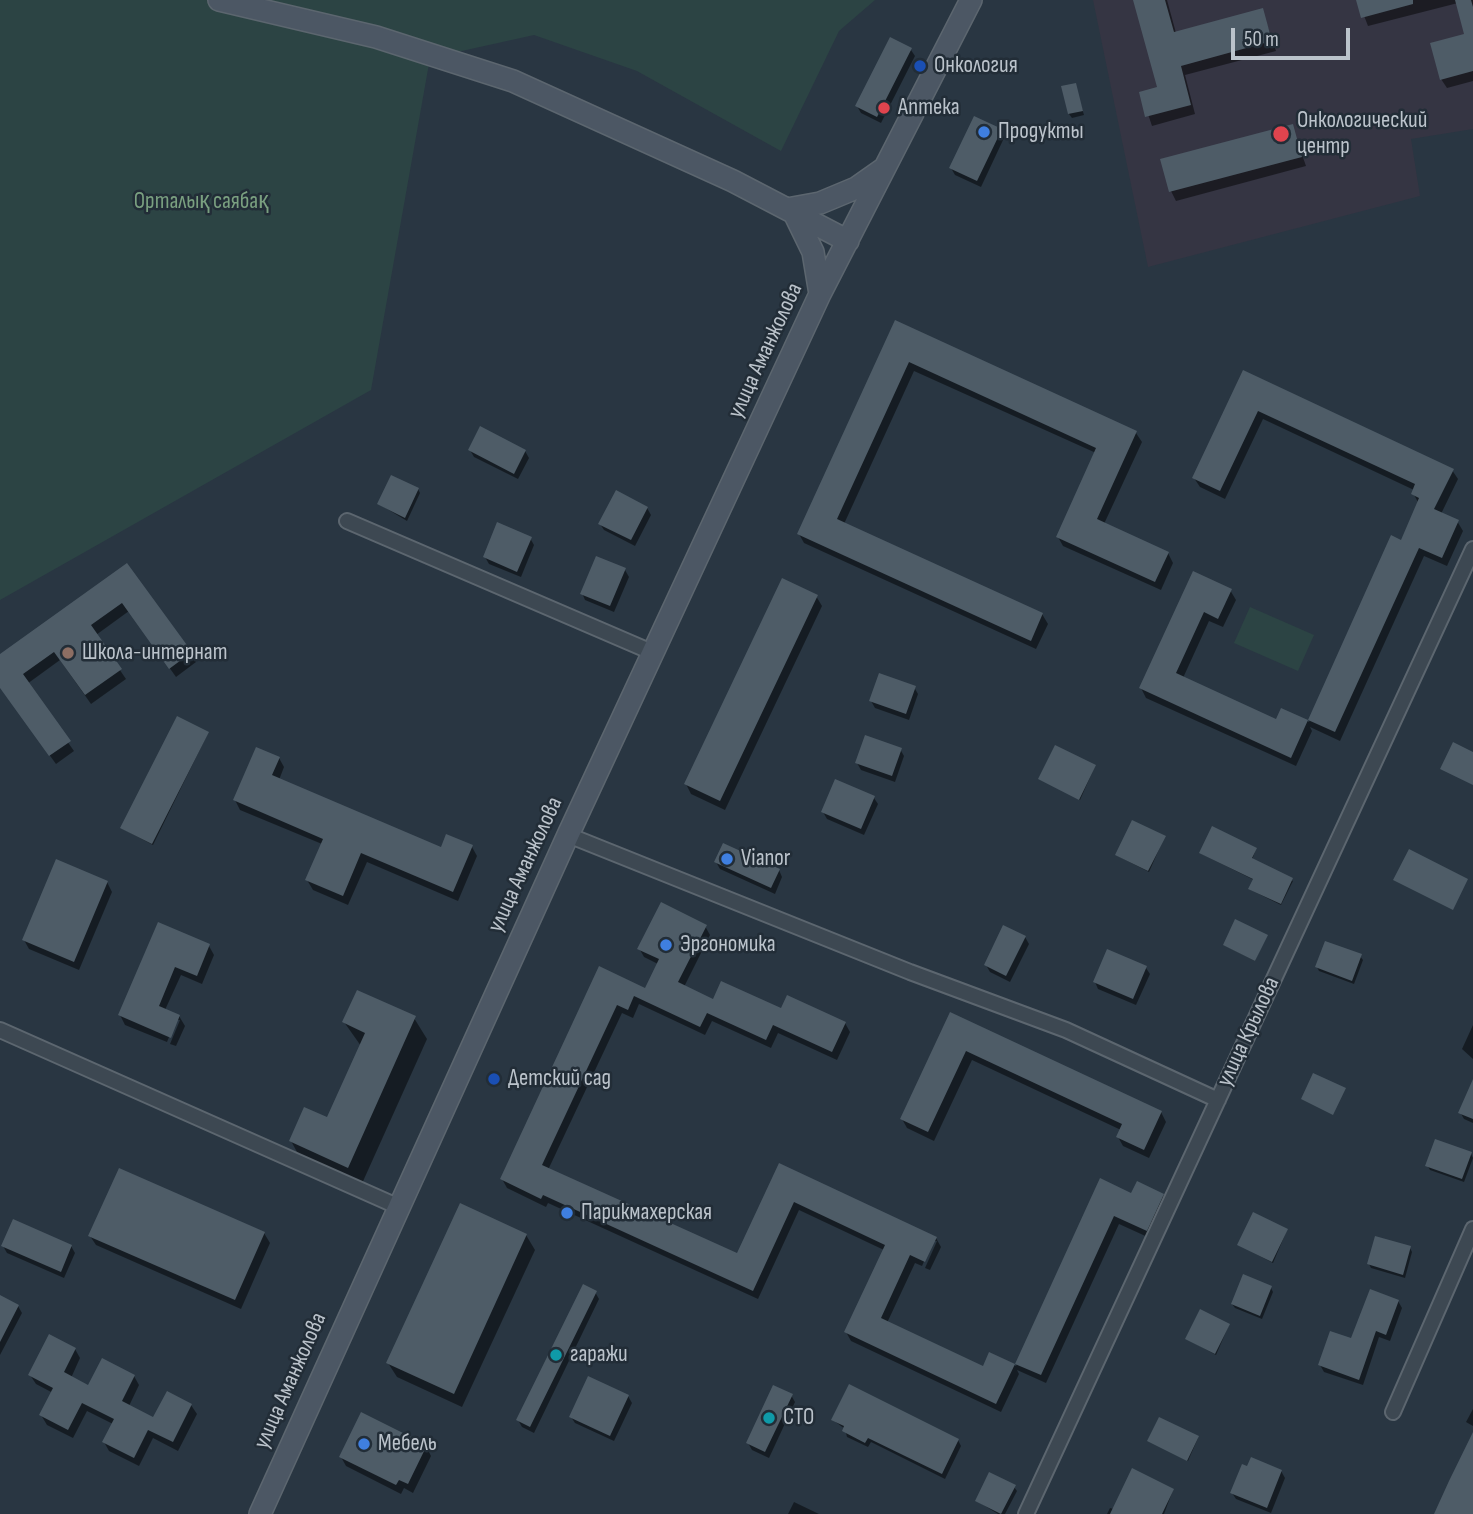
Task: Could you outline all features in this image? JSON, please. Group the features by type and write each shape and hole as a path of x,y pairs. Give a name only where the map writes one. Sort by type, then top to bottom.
{"main road":[{"path":"219,0 376,37 513,81 733,181 848,241"},
{"path":"791,211 820,204 856,188 883,169 971,0"},
{"name":"улица Аманжолова","path":"260,1514 568,835 820,294 883,169"},
{"path":"791,211 813,252 820,294"}],"street":[{"path":"347,521 654,653"},
{"name":"улица Крылова","path":"1026,1514 1473,550"},
{"path":"568,835 910,972 1066,1030 1218,1100"},
{"path":"0,1030 399,1207"},
{"path":"1393,1412 1470,1245 1473,1229"}],"shaded area":[{"name":"Онкологический центр","path":"1093,0 1473,0 1473,129 1411,139 1420,196 1148,267"}],"green space":[{"name":"Орталық саябақ","path":"0,0 875,0 839,31 781,151 637,71 534,35 430,58 371,390 0,600"},
{"path":"1250,607 1314,635 1298,671 1234,643"}],"building":[{"path":"1133,0 1165,0 1174,32 1263,8 1272,41 1181,66 1191,105 1145,117 1139,92 1157,87"},
{"path":"1356,0 1413,0 1413,4 1361,18"},
{"path":"1455,0 1471,0 1473,7 1473,71 1440,80 1430,43 1464,34"},
{"path":"890,37 912,48 877,117 855,106"},
{"path":"1076,83 1083,111 1068,114 1061,86"},
{"path":"974,116 1002,129 977,181 949,168"},
{"path":"1293,124 1302,157 1169,192 1160,159"},
{"path":"895,320 1137,431 1097,519 1169,552 1155,582 1056,537 1096,448 909,362 837,519 1043,613 1031,641 797,534"},
{"path":"1243,370 1454,469 1434,509 1459,520 1442,558 1419,548 1335,732 1308,720 1391,535 1401,540 1419,498 1411,494 1415,484 1258,411 1220,491 1192,478"},
{"path":"480,426 526,450 514,474 468,450"},
{"path":"391,475 419,488 405,518 377,504"},
{"path":"616,490 648,507 631,540 598,524"},
{"path":"497,522 532,537 517,572 483,557"},
{"path":"596,556 626,568 610,606 580,594"},
{"path":"127,563 192,652 169,669 122,603 91,625 122,669 85,695 54,652 23,674 71,741 49,756 0,688 0,654"},
{"path":"1193,571 1232,589 1218,619 1204,612 1176,673 1276,719 1281,708 1308,720 1291,758 1139,688"},
{"path":"782,578 818,595 720,801 684,784"},
{"path":"879,673 916,686 906,714 869,701"},
{"path":"177,716 209,732 152,844 120,828"},
{"path":"865,735 902,748 892,776 855,763"},
{"path":"1453,742 1473,752 1473,785 1440,769"},
{"path":"1055,745 1096,765 1079,800 1038,779"},
{"path":"256,747 280,757 272,775 441,847 446,834 473,845 453,892 361,853 343,896 305,880 323,839 233,800"},
{"path":"835,779 875,796 861,829 821,812"},
{"path":"1132,820 1166,836 1148,871 1115,855"},
{"path":"1212,826 1257,848 1252,858 1293,878 1281,904 1248,889 1253,879 1199,853"},
{"path":"723,843 780,869 771,888 714,862"},
{"path":"1409,849 1468,879 1453,910 1393,880"},
{"path":"56,859 108,881 74,962 22,940"},
{"path":"661,902 707,925 678,982 713,999 721,981 781,1008 787,995 846,1022 832,1052 773,1025 766,1040 707,1013 700,1027 634,996 628,1010 617,1005 542,1165 737,1253 779,1163 937,1237 925,1262 910,1255 881,1318 983,1366 989,1352 1015,1364 996,1404 844,1332 885,1245 794,1202 753,1291 543,1195 541,1199 500,1179 599,966 645,988 659,959 637,949"},
{"path":"1235,919 1268,935 1255,961 1223,945"},
{"path":"158,922 210,944 197,976 175,967 159,1006 180,1015 171,1038 118,1015"},
{"path":"1003,925 1026,936 1006,976 984,965"},
{"path":"1325,941 1362,954 1352,981 1315,967"},
{"path":"1107,949 1147,966 1133,999 1093,982"},
{"path":"357,990 416,1016 348,1168 289,1141 304,1107 327,1117 365,1033 342,1022"},
{"path":"950,1012 1162,1111 1144,1150 1116,1137 1122,1124 966,1051 928,1132 900,1119"},
{"path":"1313,1073 1346,1088 1333,1115 1301,1099"},
{"path":"1473,1079 1473,1119 1458,1113"},
{"path":"1435,1139 1472,1152 1462,1179 1425,1166"},
{"path":"119,1168 265,1232 235,1300 88,1236"},
{"path":"1100,1178 1131,1193 1137,1181 1164,1194 1147,1231 1114,1216 1041,1375 1015,1364"},
{"path":"460,1203 527,1234 454,1394 386,1363"},
{"path":"1253,1212 1288,1229 1272,1262 1237,1245"},
{"path":"13,1219 72,1245 61,1272 1,1246"},
{"path":"1375,1236 1411,1246 1403,1275 1367,1264"},
{"path":"1243,1274 1272,1286 1260,1316 1231,1304"},
{"name":"гаражи","path":"583,1284 597,1291 530,1427 516,1420"},
{"path":"1370,1289 1399,1300 1386,1335 1376,1331 1359,1380 1318,1365 1330,1331 1351,1338"},
{"path":"0,1295 19,1305 0,1342"},
{"path":"1200,1309 1230,1324 1215,1354 1185,1339"},
{"path":"49,1334 76,1348 64,1372 88,1385 102,1358 135,1375 122,1401 153,1417 167,1391 192,1404 173,1442 148,1430 134,1458 102,1442 114,1419 82,1403 68,1430 39,1415 53,1388 28,1375"},
{"path":"588,1376 629,1395 610,1436 569,1417"},
{"path":"849,1384 959,1439 942,1474 868,1438 865,1443 842,1431 844,1426 831,1420"},
{"name":"СТО","path":"773,1385 793,1394 765,1452 746,1443"},
{"path":"361,1412 427,1445 408,1484 399,1480 396,1485 339,1457"},
{"path":"1159,1417 1199,1436 1187,1461 1147,1441"},
{"path":"1473,1432 1473,1514 1434,1514 1449,1481"},
{"path":"1251,1457 1282,1470 1267,1508 1230,1493 1242,1464 1247,1466"},
{"path":"1132,1468 1174,1489 1162,1514 1110,1514"},
{"path":"989,1472 1016,1485 1001,1514 975,1501"}],"place":[{"name":"Онкология","path":"920,66"},
{"name":"Аптека","path":"884,108"},
{"name":"Продукты","path":"984,132"},
{"name":"Онкологический центр","path":"1281,134"},
{"name":"Школа-интернат","path":"68,653"},
{"name":"Vianor","path":"727,859"},
{"name":"Эргономика","path":"666,945"},
{"name":"Детский сад","path":"494,1079"},
{"name":"Парикмахерская","path":"567,1213"},
{"name":"гаражи","path":"556,1355"},
{"name":"СТО","path":"769,1418"},
{"name":"Мебель","path":"364,1444"}]}
